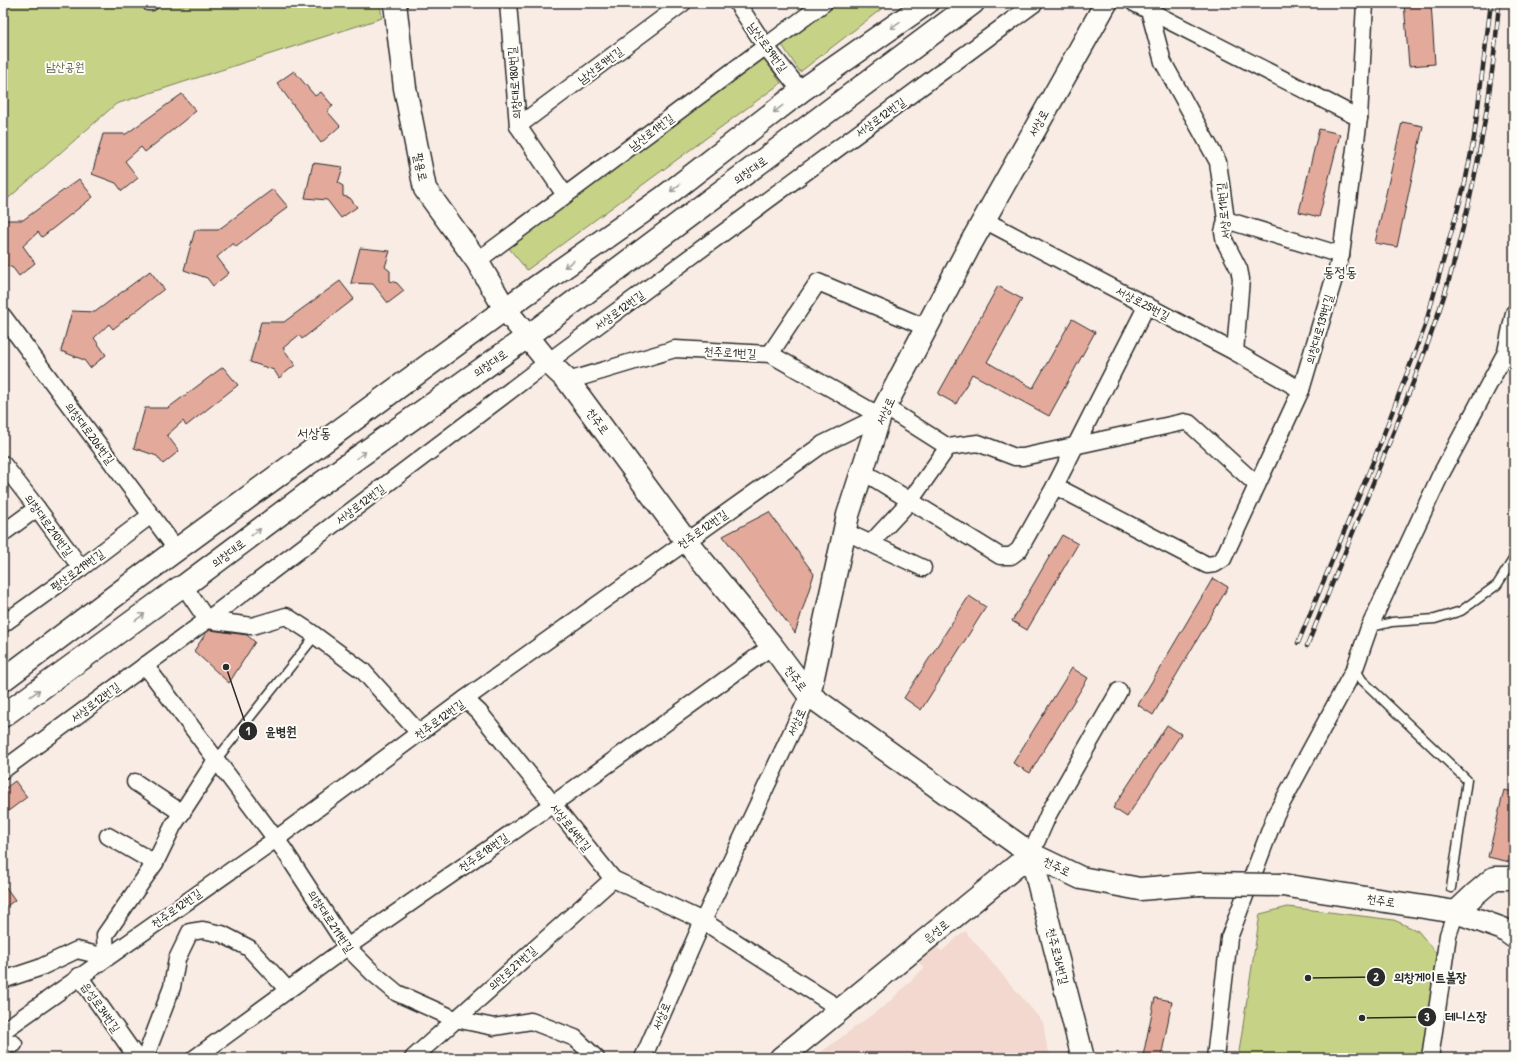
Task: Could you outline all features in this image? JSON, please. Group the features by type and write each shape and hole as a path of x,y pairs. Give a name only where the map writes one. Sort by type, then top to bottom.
{"main road":[{"name":"팔용로","path":"395,3 405,88 425,189 477,261 505,309"},
{"path":"3,680 505,309 664,197 801,91 927,3"},
{"name":"의창대로","path":"3,716 179,588 184,586 319,485 527,337 973,3"},
{"name":"서상로","path":"809,695 848,515 883,412 984,220 1106,3"},
{"name":"천주로","path":"505,309 548,362 568,381 686,541 772,646 809,695 1031,854 1081,878 1140,889 1199,884 1282,885 1456,912 1503,929 1514,937"},
{"name":"읍성로","path":"781,1058 1031,854"},
{"name":"천주로36번길","path":"1031,854 1084,1058"},
{"path":"1456,912 1494,878 1514,878"}],"street":[{"name":"의창대로180번길","path":"508,3 518,126 566,195"},
{"name":"남산로9번길","path":"518,126 683,3"},
{"name":"남산로39번길","path":"737,3 766,47 801,91"},
{"name":"남산로1번길","path":"477,261 824,3"},
{"name":"서상로12번길","path":"3,770 207,620 548,362 1035,3"},
{"path":"1134,3 1358,118"},
{"name":"의창대로139번길","path":"1055,486 1206,566 1215,564 1223,559 1301,390 1341,255 1358,118 1365,3"},
{"name":"서상로11번길","path":"1149,10 1163,62 1218,162 1226,220 1223,232 1225,242 1239,269 1241,279 1235,352"},
{"name":"서상로25번길","path":"984,220 1235,352 1301,390"},
{"path":"1226,220 1341,255"},
{"path":"770,354 818,282 927,328"},
{"path":"862,472 1000,556 1011,556 1019,550 1055,486 1147,305"},
{"path":"1215,1058 1229,938 1276,814 1355,668 1369,628 1440,476 1511,354 1514,313"},
{"name":"의창대로206번길","path":"3,316 177,550"},
{"name":"천주로1번길","path":"568,381 675,350 770,354 948,447"},
{"name":"천주로12번길","path":"3,1031 106,957 276,839 465,699 823,444 883,412"},
{"path":"871,544 910,501 948,447 978,443 1015,457 1184,422 1189,423 1257,485"},
{"name":"의창대로210번길","path":"3,464 81,568"},
{"path":"3,533 37,508"},
{"name":"평산로219번길","path":"3,624 151,515"},
{"path":"844,531 923,568"},
{"path":"184,586 207,620 252,626 286,616 363,671 419,733"},
{"name":"천주로18번길","path":"195,1058 347,947 553,804 772,646"},
{"name":"의창대로211번길","path":"144,665 284,850 347,947 373,973 397,993 455,1019 494,1027 531,1021 576,1038 596,1058"},
{"path":"1031,854 1050,813 1119,691"},
{"name":"서상로","path":"643,1058 702,921 809,695"},
{"name":"서상로64번길","path":"465,699 479,712 613,879 702,921"},
{"path":"3,980 38,968 78,950 106,957 105,935 155,863 173,826 216,760"},
{"path":"135,782 182,813"},
{"path":"108,836 155,863"},
{"name":"의안로27번길","path":"413,1058 613,879"},
{"path":"1430,1058 1448,935 1456,912"},
{"path":"702,921 840,1009"},
{"path":"145,1058 172,987 177,959 190,932 203,930 222,934 249,948 288,990"},
{"name":"읍성로34번길","path":"79,976 137,1058"}],"lane":[{"path":"1369,628 1392,622 1435,619 1460,611 1497,585 1514,558"},
{"path":"216,760 315,636"},
{"path":"1355,668 1362,680 1468,780 1451,888"}],"shaded area":[{"path":"965,931 1043,1022 1047,1048 1054,1058 813,1058 888,1003 924,968 917,960 934,946 942,951"}],"green space":[{"name":"남산공원","path":"3,3 380,3 382,18 116,104 3,203"},
{"path":"832,3 889,3 800,72 780,42"},
{"path":"763,56 781,83 527,270 507,246"},
{"path":"1288,907 1394,920 1418,931 1437,954 1442,977 1426,1058 1238,1058 1260,914"}],"building":[{"path":"1404,3 1431,3 1435,64 1409,66"},
{"path":"294,71 315,96 321,92 333,106 327,111 340,126 321,143 277,83"},
{"path":"182,94 196,111 145,152 141,147 125,161 138,178 122,191 116,183 92,174 103,134 126,134"},
{"path":"1402,122 1423,126 1397,247 1375,243"},
{"path":"1319,129 1340,134 1319,217 1299,212"},
{"path":"313,163 343,167 338,183 343,186 343,196 350,198 357,207 341,218 327,200 305,198"},
{"path":"79,179 93,197 42,237 38,232 23,246 35,263 19,276 13,268 3,264 3,220 23,220"},
{"path":"273,189 288,207 236,247 233,243 217,257 229,273 213,286 207,278 184,270 195,230 218,230"},
{"path":"360,248 390,251 385,267 390,271 390,281 397,283 404,291 388,303 373,284 351,283"},
{"path":"150,271 164,289 113,329 109,324 94,338 106,355 90,368 84,360 61,351 72,311 95,312"},
{"path":"340,281 354,299 302,339 299,335 283,348 295,365 279,378 274,370 250,362 261,322 284,322"},
{"path":"998,286 1022,299 987,362 1033,388 1072,319 1095,332 1049,416 972,374 956,404 938,394"},
{"path":"223,367 238,385 186,426 183,421 167,435 179,451 163,464 157,456 134,448 145,408 168,408"},
{"path":"769,512 814,574 795,633 723,536"},
{"path":"1062,535 1078,544 1027,630 1012,621"},
{"path":"1213,578 1228,587 1153,715 1138,705"},
{"path":"969,596 986,607 921,710 904,698"},
{"path":"210,630 247,635 255,642 229,683 194,651 206,633"},
{"path":"1072,668 1088,678 1030,773 1013,763"},
{"path":"1167,725 1181,734 1127,817 1113,808"},
{"path":"15,781 27,797 3,815 3,790"},
{"path":"1504,790 1514,792 1514,863 1488,857"},
{"path":"3,883 15,900 3,909"},
{"path":"1155,998 1172,1001 1161,1058 1143,1056"}],"railway":[{"path":"1298,643 1375,457 1425,326 1465,183 1474,138 1491,3"},
{"path":"1307,646 1409,393 1436,321 1451,273 1468,206 1482,139 1492,71 1499,3"}],"place":[{"name":"윤병원","path":"226,667"},
{"name":"의창게이트볼장","path":"1308,978"},
{"name":"테니스장","path":"1362,1018"}],"district":[{"name":"동정동","path":"1340,271"},
{"name":"서상동","path":"314,432"}]}
